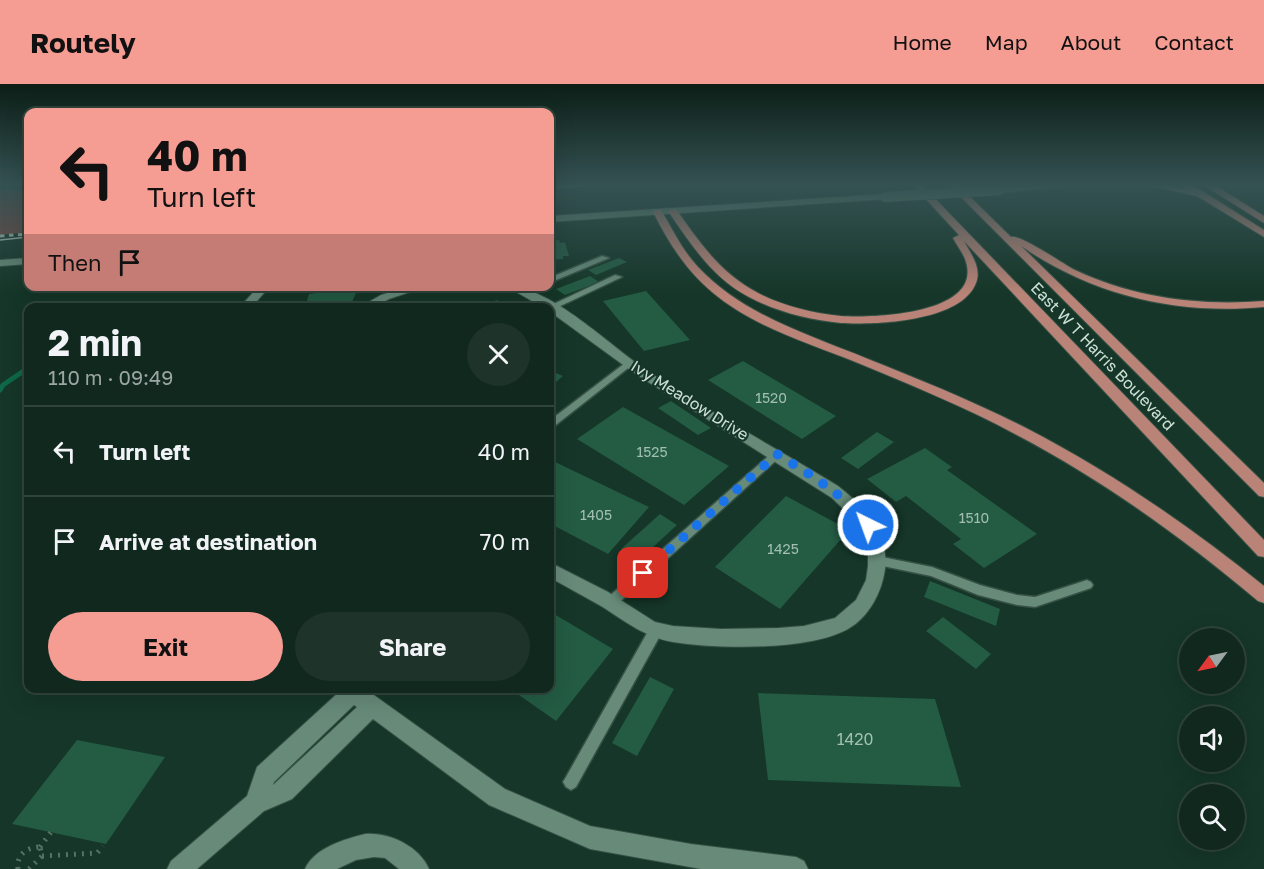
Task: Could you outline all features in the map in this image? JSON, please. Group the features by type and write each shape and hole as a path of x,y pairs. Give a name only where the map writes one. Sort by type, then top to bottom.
{"main road":[{"path":"662,221 668,234 697,273 714,289 741,308 782,328 951,398 1052,448 1153,510 1230,567 1264,596"},
{"path":"679,221 691,240 715,269 757,297 789,309 825,317 876,321 913,317 934,310 952,302 968,289 974,272 972,264 961,242 943,221"},
{"name":"East W T Harris Boulevard","path":"951,221 1264,551"},
{"name":"East W T Harris Boulevard","path":"988,221 1264,492"},
{"path":"990,221 1047,260 1080,277 1122,291 1191,305 1232,307 1264,304"},
{"path":"1243,221 1264,234"}],"street":[{"path":"2,263 24,261"},
{"path":"248,303 259,291"},
{"path":"372,303 394,291"},
{"name":"Ivy Meadow Drive","path":"528,291 545,303"},
{"name":"Ivy Meadow Drive","path":"554,309 629,363 833,490 853,506 868,525 877,546 872,589 861,608 841,624 816,633 770,637 690,636 656,630 637,622 610,603 554,572"},
{"path":"256,803 265,775 348,693"},
{"path":"353,693 497,796 590,837 691,856 796,869"},
{"path":"179,869 256,803 284,792 372,706"},
{"path":"286,755 304,772"},
{"path":"317,869 335,856 356,849 382,846 401,854 417,869"}],"lane":[{"path":"554,279 604,258"},
{"path":"554,306 618,277"},
{"path":"554,422 629,363"},
{"path":"610,603 777,454"},
{"path":"877,561 932,572 978,590 1017,600 1035,602 1087,585"},
{"path":"571,782 656,630"}],"path":[{"path":"42,856 40,847 51,832"},
{"path":"30,869 42,856 97,853 102,846"},
{"path":"16,868 18,859 24,852 33,847 40,847"}],"shaded area":[{"path":"0,221 24,221 24,232 0,235"}],"building":[{"path":"554,240 565,242 569,256 554,260"},
{"path":"619,258 627,262 596,275 588,270"},
{"path":"590,276 599,282 565,295 556,289"},
{"path":"317,291 348,291 347,293 356,293 351,303 306,303 309,294"},
{"path":"646,291 690,340 644,351 603,301"},
{"path":"743,361 836,416 802,439 708,380"},
{"path":"554,372 563,376 554,384"},
{"path":"671,401 711,428 698,435 658,408"},
{"path":"623,407 729,466 684,505 577,439"},
{"path":"877,432 894,442 858,469 841,458"},
{"path":"925,448 952,467 947,470 1037,534 984,568 953,544 961,539 906,496 896,502 867,479"},
{"path":"554,461 649,507 608,554 554,526"},
{"path":"786,496 849,530 780,609 715,567"},
{"path":"660,514 677,525 638,561 621,549"},
{"path":"930,581 1000,609 996,626 924,597"},
{"path":"554,614 613,649 556,721 516,693 554,693"},
{"path":"943,617 991,654 976,669 926,631"},
{"path":"650,677 674,689 637,756 612,743"},
{"path":"758,693 935,699 961,787 768,780"},
{"path":"77,740 165,757 106,844 12,824"}],"waterway":[{"path":"0,390 3,385 24,371"}],"tram line":[{"path":"0,240 24,237"}],"railway":[{"path":"0,236 24,234"}],"route":[{"path":"643,573 777,454 833,490 853,506 868,525"}]}
